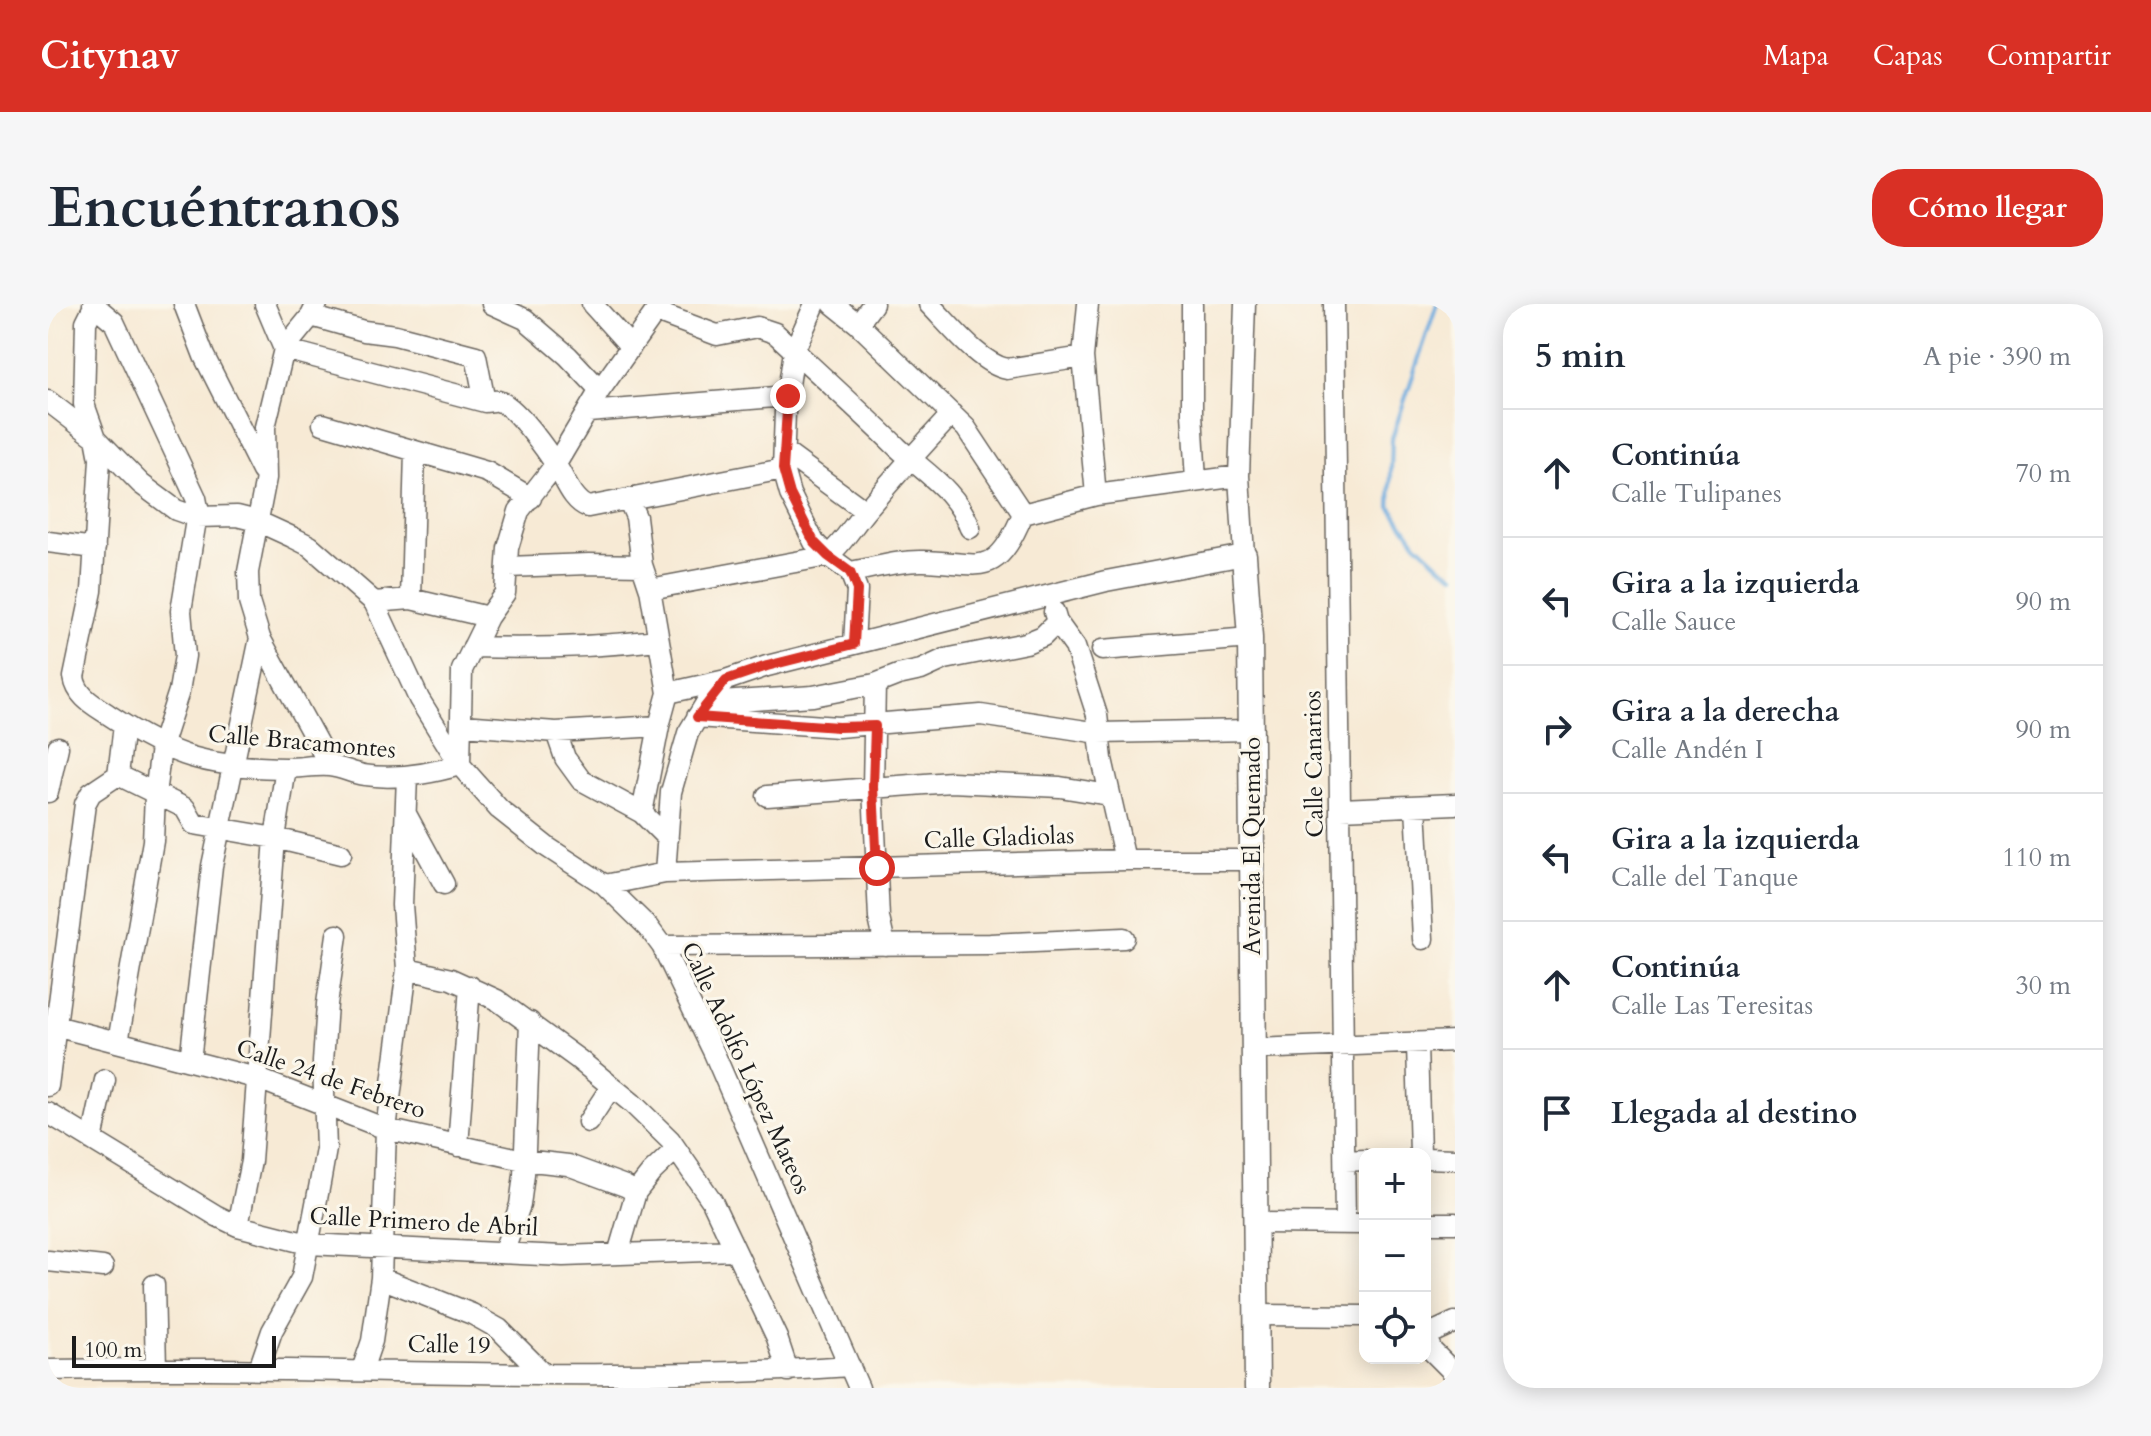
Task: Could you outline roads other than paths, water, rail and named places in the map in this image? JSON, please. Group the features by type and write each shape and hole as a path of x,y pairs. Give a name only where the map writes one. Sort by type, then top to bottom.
{"main road":[{"name":"Avenida El Quemado","path":"1244,555 1250,638 1257,1388"}],"street":[{"path":"96,438 84,404 86,322 94,304 114,322 196,498 196,517 181,611 185,656 179,691 161,747 153,841 118,1042"},
{"path":"184,304 204,356 266,478"},
{"path":"265,304 284,349"},
{"path":"492,304 528,311 600,390"},
{"path":"592,304 631,347"},
{"path":"815,304 794,351 785,412 784,461 790,494 801,520 814,542 850,572 857,590 854,644"},
{"path":"833,304 858,324 966,428 1023,514"},
{"path":"858,324 873,304"},
{"path":"929,304 997,367 1007,369 1083,357"},
{"path":"1088,304 1083,357 1096,495"},
{"path":"1192,304 1192,413 1196,481"},
{"name":"Avenida El Quemado","path":"1244,555 1239,476 1245,304"},
{"name":"Calle Canarios","path":"1334,304 1345,1047 1355,1161 1355,1224"},
{"path":"460,765 462,670 488,617 505,593 511,531 519,511 556,464 600,390 658,308 717,335 747,328 768,329 910,459 938,479 955,500 970,528"},
{"path":"330,766 260,638 249,602 248,572 266,478 265,427 284,349 314,310 364,331 395,335 478,357 485,402"},
{"path":"284,349 485,402 498,401 509,408 556,464 581,504 588,507 629,501 784,461 865,511"},
{"path":"588,412 788,396"},
{"path":"48,401 96,438 159,500 176,510 196,517 237,516 257,521 310,546 374,602 411,599 488,617"},
{"path":"650,589 828,556 952,414"},
{"path":"323,424 487,472 531,498"},
{"name":"Calle Bracamontes","path":"96,438 100,459 92,591 74,677 75,687 83,697 161,747 206,763 286,768 330,766 364,775 407,776 428,775 460,765"},
{"path":"411,599 415,451"},
{"path":"850,572 923,560 973,567 987,563 1003,552 1023,514 1096,495 1239,476"},
{"path":"629,501 636,517 642,565 650,589 668,693 642,813"},
{"path":"48,542 95,548"},
{"path":"668,693 854,644 1173,567 1244,555"},
{"path":"507,567 642,565"},
{"path":"1049,597 1057,622 1075,647 1097,715 1109,795 1125,860"},
{"name":"Calle Adolfo López Mateos","path":"374,602 419,699 460,765 499,809 625,901 662,946 714,1053 859,1388"},
{"path":"702,710 813,696 875,684 945,659 1026,643 1043,636 1057,622"},
{"path":"190,1061 212,866 236,766 260,638"},
{"path":"1102,650 1250,638"},
{"path":"473,647 552,648 658,640"},
{"path":"665,873 671,792 688,733 726,680"},
{"path":"875,684 873,787 880,930 885,945"},
{"path":"702,710 838,727 981,715 1099,733 1251,730"},
{"path":"48,1086 85,804 91,793 118,775 124,725"},
{"path":"463,725 556,732 659,726"},
{"path":"556,732 565,758 581,780 642,813 668,839"},
{"path":"48,792 58,747"},
{"path":"238,1226 251,1161 275,838 286,768"},
{"path":"118,775 188,810 194,824 275,838 341,854"},
{"path":"362,1370 372,1341 381,1278 386,1129 407,969 402,905 407,776"},
{"path":"767,796 951,782 1060,787 1109,795"},
{"path":"1341,809 1455,804"},
{"path":"1416,806 1423,939"},
{"path":"405,813 444,884"},
{"name":"Calle Gladiolas","path":"605,885 665,873 1125,860 1252,860"},
{"path":"259,1369 272,1331 302,1277 326,1149 323,1104 327,1004 337,935"},
{"path":"662,946 990,944 1124,938"},
{"path":"407,969 470,986 530,1022 632,1103 670,1140 712,1201 777,1338 788,1371"},
{"path":"458,1146 470,986"},
{"path":"504,1251 520,1205 530,1022"},
{"name":"Calle 24 de Febrero","path":"55,1026 256,1078 386,1129 523,1160 568,1165 636,1192"},
{"path":"1253,1049 1455,1041"},
{"path":"1417,1044 1420,1148"},
{"path":"92,1140 105,1080"},
{"path":"588,1122 611,1087"},
{"name":"Calle Primero de Abril","path":"48,1113 217,1216 238,1226 308,1244 563,1256 735,1250"},
{"path":"618,1254 636,1192 676,1149"},
{"path":"1431,1158 1455,1159"},
{"path":"1255,1223 1355,1224"},
{"path":"1431,1223 1455,1223"},
{"path":"48,1261 103,1267"},
{"path":"381,1278 472,1314 499,1329 543,1373"},
{"path":"154,1285 156,1368"},
{"path":"1256,1315 1359,1316"},
{"path":"1431,1333 1455,1322"},
{"path":"1431,1348 1455,1374"},
{"name":"Calle 19","path":"48,1370 389,1370 458,1380 543,1373 594,1380 850,1366"},
{"path":"374,1388 389,1370"}],"waterway":[{"path":"1437,304 1392,438 1390,506 1416,543 1455,575"}]}
